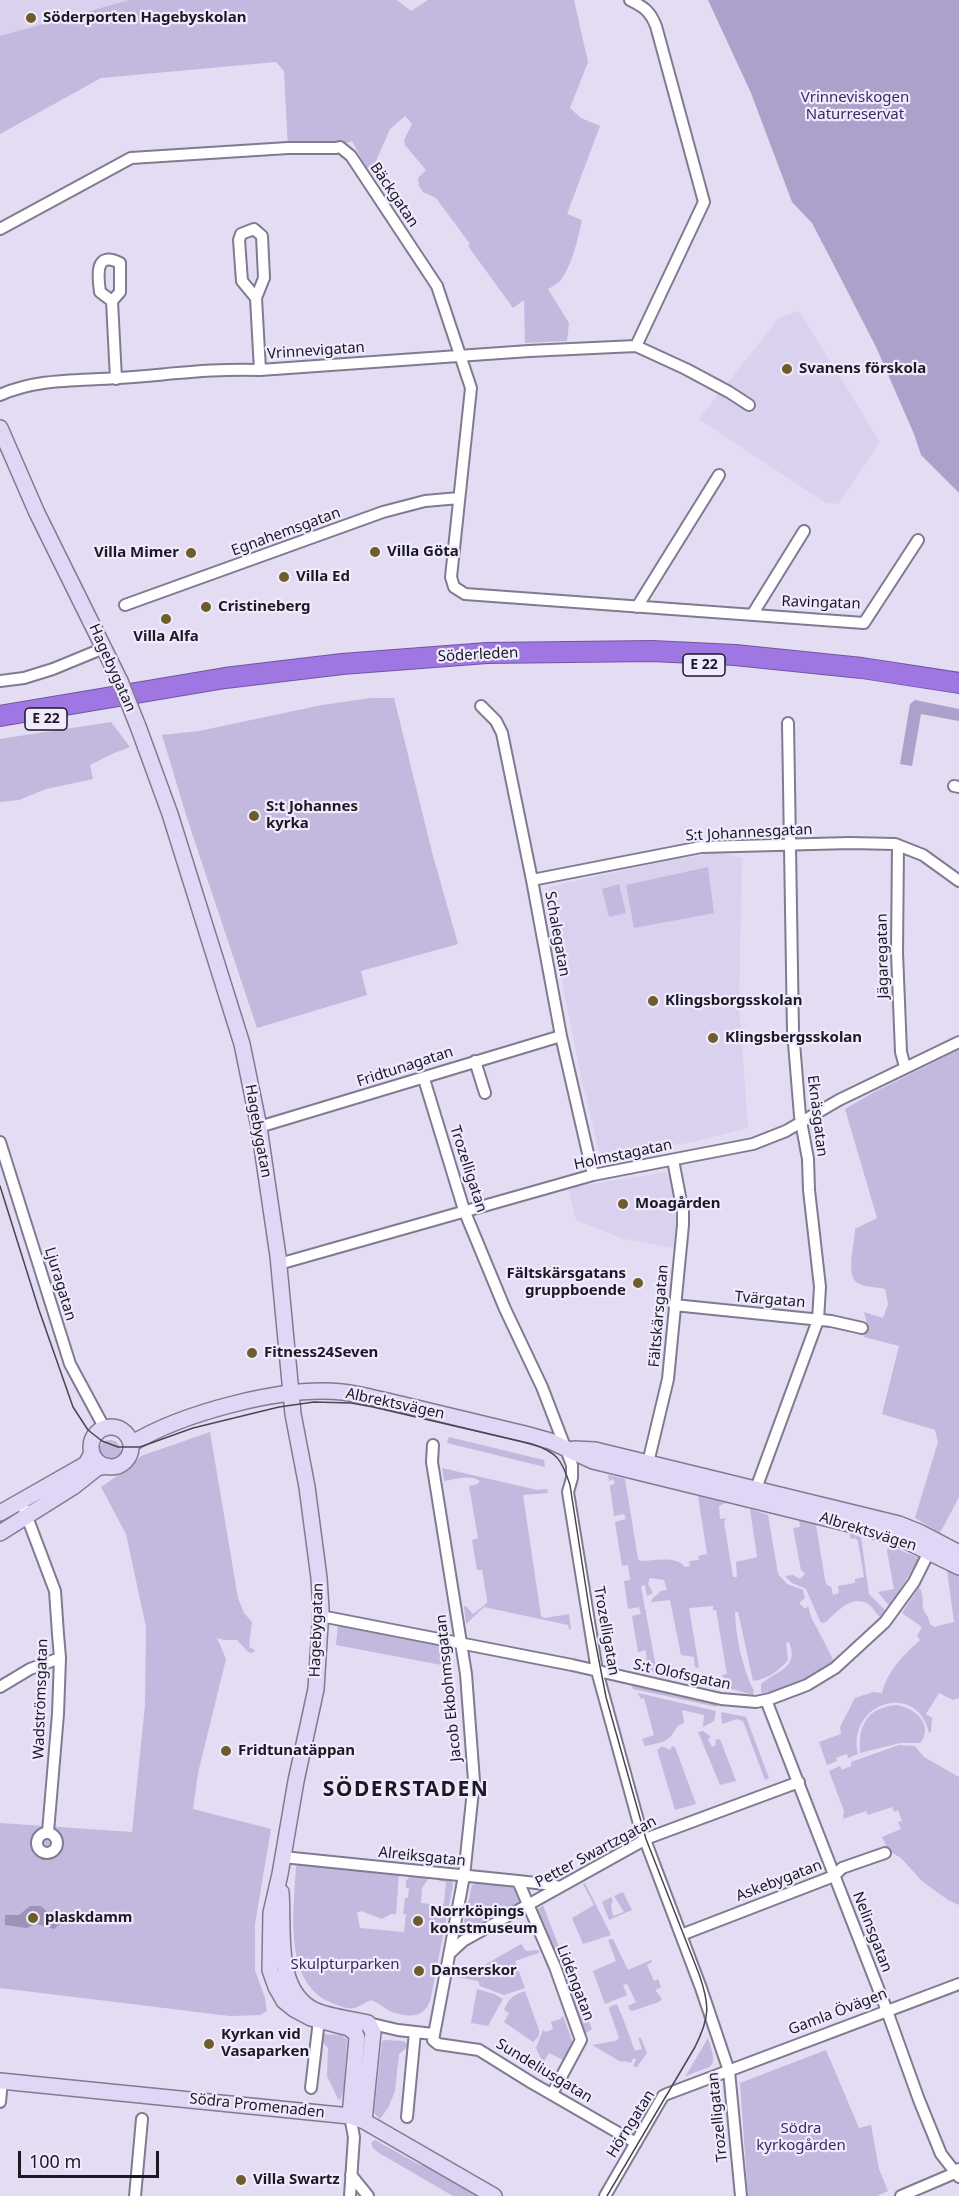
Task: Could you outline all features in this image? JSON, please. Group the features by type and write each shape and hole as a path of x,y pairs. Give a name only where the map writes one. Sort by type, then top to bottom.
{"highway":[{"name":"Söderleden","path":"0,716 225,678 342,664 499,653 640,651 735,655 862,668 959,683"},
{"name":"Söderleden","path":"0,727 230,689 300,680 396,671 533,663 698,664 854,678 959,695"}],"street":[{"path":"630,0 651,13 656,26 704,202 636,346"},
{"name":"Bäckgatan","path":"0,229 131,158 340,147 351,156 437,286 471,388 451,577 454,587 465,594 471,594"},
{"path":"256,298 242,280 239,240 241,234 254,229 262,236 264,278 256,298 260,370"},
{"path":"112,301 116,378"},
{"name":"Vrinnevigatan","path":"0,394 23,385 54,381 222,368 260,370 636,346 687,369 749,405"},
{"name":"Hagebygatan","path":"0,428 37,513 120,681 170,814 236,1023 259,1127 279,1264 291,1393 316,1554 321,1616 315,1689 280,1874 283,1955 291,1989 305,2005 323,2017 352,2030 370,2027"},
{"path":"637,607 641,597 719,475"},
{"name":"Egnahemsgatan","path":"125,605 383,512 425,501 459,498"},
{"name":"Ravingatan","path":"752,615 804,531"},
{"name":"Ravingatan","path":"471,594 864,623 918,540"},
{"path":"0,681 24,678 53,669 104,648"},
{"name":"Schalegatan","path":"481,706 496,721 502,733 561,1036 593,1175"},
{"name":"Eknäsgatan","path":"753,1495 818,1320 820,1287 809,1190 808,1159 800,1123 793,1030 788,723"},
{"name":"S:t Johannesgatan","path":"532,880 701,847 850,843 898,845 923,855 959,881"},
{"name":"Jägaregatan","path":"898,845 897,974 901,1052 905,1067"},
{"name":"Fridtunagatan","path":"259,1127 561,1036"},
{"name":"Holmstagatan","path":"279,1264 593,1175 753,1144 786,1131 839,1100 959,1042"},
{"path":"475,1061 485,1093"},
{"name":"Trozelligatan","path":"424,1079 464,1210 505,1308 542,1387 572,1465 572,1478 568,1492 597,1671 644,1840 681,1935 729,2071 741,2196"},
{"name":"Ljuragatan","path":"0,1142 70,1364 105,1429"},
{"name":"Fältskärsgatan","path":"646,1468 668,1379 683,1215 673,1160"},
{"name":"Tvärgatan","path":"674,1305 818,1320 862,1328"},
{"name":"Albrektsvägen","path":"128,1438 206,1413 291,1393 330,1391 358,1395 525,1434 550,1441 591,1460 646,1468 753,1495 906,1541 932,1545 959,1553"},
{"path":"0,1513 86,1464 92,1453 92,1442 95,1436 105,1429 112,1428 128,1438 130,1453 124,1463 119,1466 97,1468 73,1487 0,1533"},
{"name":"Jacob Ekbohmsgatan","path":"433,1445 432,1462 466,1674 474,1781 464,1876 433,2037"},
{"path":"92,1453 101,1464 107,1466"},
{"name":"Wadströmsgatan","path":"21,1501 55,1591 60,1658 48,1832"},
{"name":"Albrektsvägen","path":"932,1545 959,1567"},
{"name":"S:t Olofsgatan","path":"321,1616 461,1642 720,1700 743,1702 766,1700 821,1677 885,1623 905,1596 932,1545"},
{"path":"0,1687 30,1669 60,1658"},
{"name":"Nelinsgatan","path":"766,1700 941,2154 958,2173"},
{"name":"Petter Swartzgatan","path":"450,1953 463,1941 644,1840 799,1782"},
{"name":"Askebygatan","path":"681,1935 834,1876 842,1868 885,1853"},
{"name":"Alreiksgatan","path":"283,1857 558,1887"},
{"name":"Lidéngatan","path":"518,1881 555,1967 581,2040 552,2094"},
{"name":"Gamla Övägen","path":"729,2071 959,1984"},
{"path":"311,2088 323,2017"},
{"name":"Hagebygatan","path":"323,2017 370,2027"},
{"path":"350,2196 354,2137 370,2027 415,2032 433,2037"},
{"path":"352,2030 357,2038 357,2118"},
{"path":"408,2117 415,2032"},
{"name":"Sundeliusgatan","path":"433,2037 438,2044 479,2050 636,2143"},
{"name":"Hörngatan","path":"605,2196 663,2096 729,2071"},
{"path":"0,2102 1,2081"},
{"name":"Södra Promenaden","path":"1,2081 357,2118 494,2196"},
{"path":"135,2196 142,2119"},
{"path":"901,2196 958,2173"},
{"path":"351,2175 368,2196"}],"shaded area":[{"name":"Söderporten Hagebyskolan","path":"0,0 129,0 0,36"},
{"name":"Svanens förskola","path":"799,311 880,442 838,504 826,503 699,419 779,318"},
{"name":"Klingsborgsskolan","path":"717,852 742,858 739,1005 748,1128 693,1142 604,1156 599,1151 582,1081 558,961 549,887"},
{"name":"Moagården","path":"666,1172 670,1176 676,1221 673,1248 620,1238 576,1220 568,1188"},
{"name":"plaskdamm","path":"30,1906 41,1906 50,1914 58,1913 61,1923 54,1929 37,1924 26,1928 5,1925 5,1915 19,1915"}],"green space":[{"path":"129,0 397,0 411,11 428,0 574,0 588,62 570,108 581,118 600,126 567,214 582,220 574,252 564,275 559,282 548,289 569,323 567,341 525,343 524,300 513,308 436,198 423,192 419,186 418,178 426,170 405,145 404,140 412,124 405,116 390,129 372,170 366,167 352,141 341,145 288,148 284,71 276,62 101,78 0,134 0,36"},
{"name":"Vrinneviskogen Naturreservat","path":"708,0 959,0 959,493 921,455 876,347 812,223 792,202 751,93"},
{"path":"371,698 394,698 432,852 458,944 361,971 367,995 257,1028 187,818 162,735 199,731 322,705"},
{"path":"915,700 959,709 959,721 921,714 912,766 900,764 910,704"},
{"path":"111,722 130,747 90,765 93,779 46,789 19,800 0,802 0,739"},
{"path":"708,867 714,913 634,928 626,885"},
{"path":"619,884 626,913 609,917 602,889"},
{"path":"959,1050 959,1497 940,1533 915,1518 938,1442 935,1430 882,1414 899,1346 864,1337 868,1326 864,1312 883,1318 888,1304 885,1289 859,1284 853,1278 852,1257 855,1229 877,1218 845,1109"},
{"path":"210,1432 238,1598 244,1613 252,1622 249,1647 255,1650 253,1653 248,1652 237,1640 217,1638 226,1659 198,1773 193,1809 271,1829 255,1924 255,1970 267,2011 260,2015 230,2016 0,1988 0,1823 132,1832 145,1705 146,1627 126,1534 101,1487 130,1467 141,1456"},
{"path":"449,1437 544,1460 545,1467 447,1443"},
{"path":"106,1440 114,1440 121,1447 121,1455 114,1462 106,1462 99,1455 99,1447"},
{"path":"442,1468 537,1490 547,1489 548,1493 523,1495 541,1616 545,1618 569,1614 571,1629 568,1625 484,1607 466,1624 464,1607 466,1606 473,1614 487,1603 482,1570 477,1570 472,1540 478,1538 469,1486 480,1481 467,1477 444,1481"},
{"path":"608,1475 625,1479 638,1559 641,1561 670,1560 681,1563 685,1567 690,1566 689,1561 699,1560 698,1556 707,1554 698,1496 726,1503 719,1506 720,1519 726,1518 724,1522 733,1577 737,1577 736,1562 757,1557 750,1509 768,1515 778,1574 787,1584 803,1590 805,1598 799,1603 805,1609 808,1606 811,1617 834,1661 789,1686 761,1693 761,1684 785,1668 792,1651 789,1642 786,1643 788,1660 785,1664 768,1677 753,1681 738,1612 735,1612 740,1652 754,1691 753,1695 725,1687 722,1675 727,1674 716,1610 713,1610 713,1606 689,1608 699,1668 695,1667 694,1657 681,1655 670,1600 652,1602 651,1600 661,1591 667,1590 664,1580 650,1578 648,1584 653,1593 647,1596 645,1585 641,1586 657,1673 640,1668 641,1666 647,1667 646,1650 638,1652 632,1616 641,1614 639,1607 628,1609 624,1581 630,1580 628,1565 622,1566 615,1522 626,1519 624,1514 614,1516 610,1486 615,1483 613,1479 609,1481"},
{"path":"799,1521 816,1525 825,1580 831,1587 833,1595 839,1593 838,1586 855,1583 855,1579 864,1577 858,1541 855,1538 851,1539 849,1533 861,1537 869,1594 886,1611 881,1618 868,1604 856,1601 840,1609 826,1622 820,1621 806,1589 792,1583 785,1576 793,1575 800,1579 805,1574 801,1570 793,1528 800,1527"},
{"path":"888,1545 919,1558 890,1607 878,1592 894,1589 887,1551"},
{"path":"947,1570 959,1577 959,1698 953,1700 939,1693 926,1714 932,1718 929,1733 922,1717 911,1707 898,1703 885,1704 872,1711 862,1722 857,1736 858,1754 848,1758 847,1754 827,1765 819,1742 841,1734 840,1727 855,1698 873,1692 882,1693 892,1670 920,1640 917,1636 922,1627 902,1613 919,1587 924,1611 930,1624 934,1627 954,1622"},
{"path":"338,1624 441,1644 449,1650 452,1667 336,1645"},
{"path":"631,1685 717,1703 717,1707 633,1689"},
{"path":"638,1693 716,1711 714,1721 703,1727 704,1715 682,1710 684,1723 677,1727 668,1739 645,1746 642,1739 654,1735 644,1698 641,1699"},
{"path":"896,1705 915,1713 924,1724 924,1736 920,1743 900,1743 860,1753 861,1734 866,1720 878,1710"},
{"path":"721,1712 746,1717 769,1778 765,1780 743,1721 737,1719 722,1724"},
{"path":"703,1731 711,1737 708,1739 712,1747 716,1745 715,1740 720,1739 736,1781 720,1785 698,1732"},
{"path":"899,1745 915,1746 924,1757 959,1777 959,1905 923,1882 901,1858 889,1851 882,1837 901,1829 898,1822 902,1821 898,1810 894,1812 892,1807 868,1815 866,1811 843,1819 844,1811 829,1771 840,1766 842,1770 851,1766 851,1762"},
{"path":"662,1746 670,1750 672,1746 675,1747 696,1804 675,1810 657,1750"},
{"name":"Skulpturparken","path":"300,1864 399,1874 396,1914 382,1919 361,1911 357,1913 360,1928 404,1932 406,1914 403,1914 409,1888 406,1888 406,1881 411,1875 429,1878 422,1888 421,1903 444,1904 446,1882 439,1881 440,1877 452,1881 431,1997 429,2004 421,2013 417,2015 399,2014 371,2000 356,2007 346,2008 316,1993 305,1979 294,1943 296,1866"},
{"path":"480,1882 510,1886 522,1899 520,1904 468,1931 464,1921 472,1885"},
{"path":"585,1883 611,1935 583,1944 572,1918 594,1905 583,1884"},
{"path":"623,1892 632,1910 609,1920 602,1902 611,1897 613,1916 624,1912 614,1896"},
{"path":"543,1905 564,1960 557,1962 537,1910"},
{"path":"613,1939 628,1970 651,1960 652,1962 647,1965 654,1981 658,1979 661,1987 655,1990 662,1999 659,2002 632,2011 628,2006 636,2002 627,1984 623,1985 627,1995 605,2004 593,1971 616,1961 608,1940"},
{"path":"521,1944 526,1951 539,1950 539,1953 515,1961 525,1988 504,1995 480,1986 478,1981 456,1977 457,1973 469,1974"},
{"path":"569,1971 592,2029 584,2034 561,1974"},
{"path":"477,1989 503,1999 488,2026 471,2023"},
{"path":"525,1991 539,2030 539,2036 533,2042 504,2022 509,2013 504,2010 510,2000"},
{"path":"617,2004 635,2051 642,2049 638,2038 641,2038 647,2053 637,2067 633,2066 636,2060 633,2058 631,2063 621,2062 592,2045 615,2041 619,2038 609,2009"},
{"path":"563,2016 573,2043 563,2060 549,2053 543,2063 536,2048 543,2030 546,2032 553,2029 551,2022"},
{"path":"322,2034 341,2035 347,2039 344,2090 340,2100 327,2076 328,2048 320,2040"},
{"path":"708,2038 713,2057 711,2066 685,2077"},
{"path":"382,2041 404,2041 409,2046 399,2054 395,2091 388,2108 380,2119 374,2113"},
{"name":"Södra kyrkogården","path":"826,2050 859,2128 871,2125 879,2169 888,2191 877,2196 748,2196 740,2083"},
{"path":"375,2140 418,2164 433,2168 480,2196 453,2196 379,2153 371,2143"}],"tram line":[{"path":"0,1186 39,1310 73,1407 88,1430 102,1441 118,1447 140,1447 193,1428 279,1407 314,1402 351,1403 532,1444 547,1450 561,1463 570,1485 590,1614 606,1697 646,1839 699,1974 707,2003 704,2027 695,2047 607,2196"}],"place":[{"name":"Söderporten Hagebyskolan","path":"31,18"},
{"name":"Svanens förskola","path":"787,369"},
{"name":"Villa Göta","path":"375,552"},
{"name":"Villa Mimer","path":"191,553"},
{"name":"Villa Ed","path":"284,577"},
{"name":"Cristineberg","path":"206,607"},
{"name":"Villa Alfa","path":"166,619"},
{"name":"S:t Johannes kyrka","path":"254,816"},
{"name":"Klingsborgsskolan","path":"653,1001"},
{"name":"Klingsbergsskolan","path":"713,1038"},
{"name":"Moagården","path":"623,1204"},
{"name":"Fältskärsgatans gruppboende","path":"638,1283"},
{"name":"Fitness24Seven","path":"252,1353"},
{"name":"Fridtunatäppan","path":"226,1751"},
{"name":"plaskdamm","path":"33,1918"},
{"name":"Norrköpings konstmuseum","path":"418,1921"},
{"name":"Danserskor","path":"419,1971"},
{"name":"Kyrkan vid Vasaparken","path":"209,2044"},
{"name":"Villa Swartz","path":"241,2180"}],"district":[{"name":"SÖDERSTADEN","path":"406,1790"}]}
